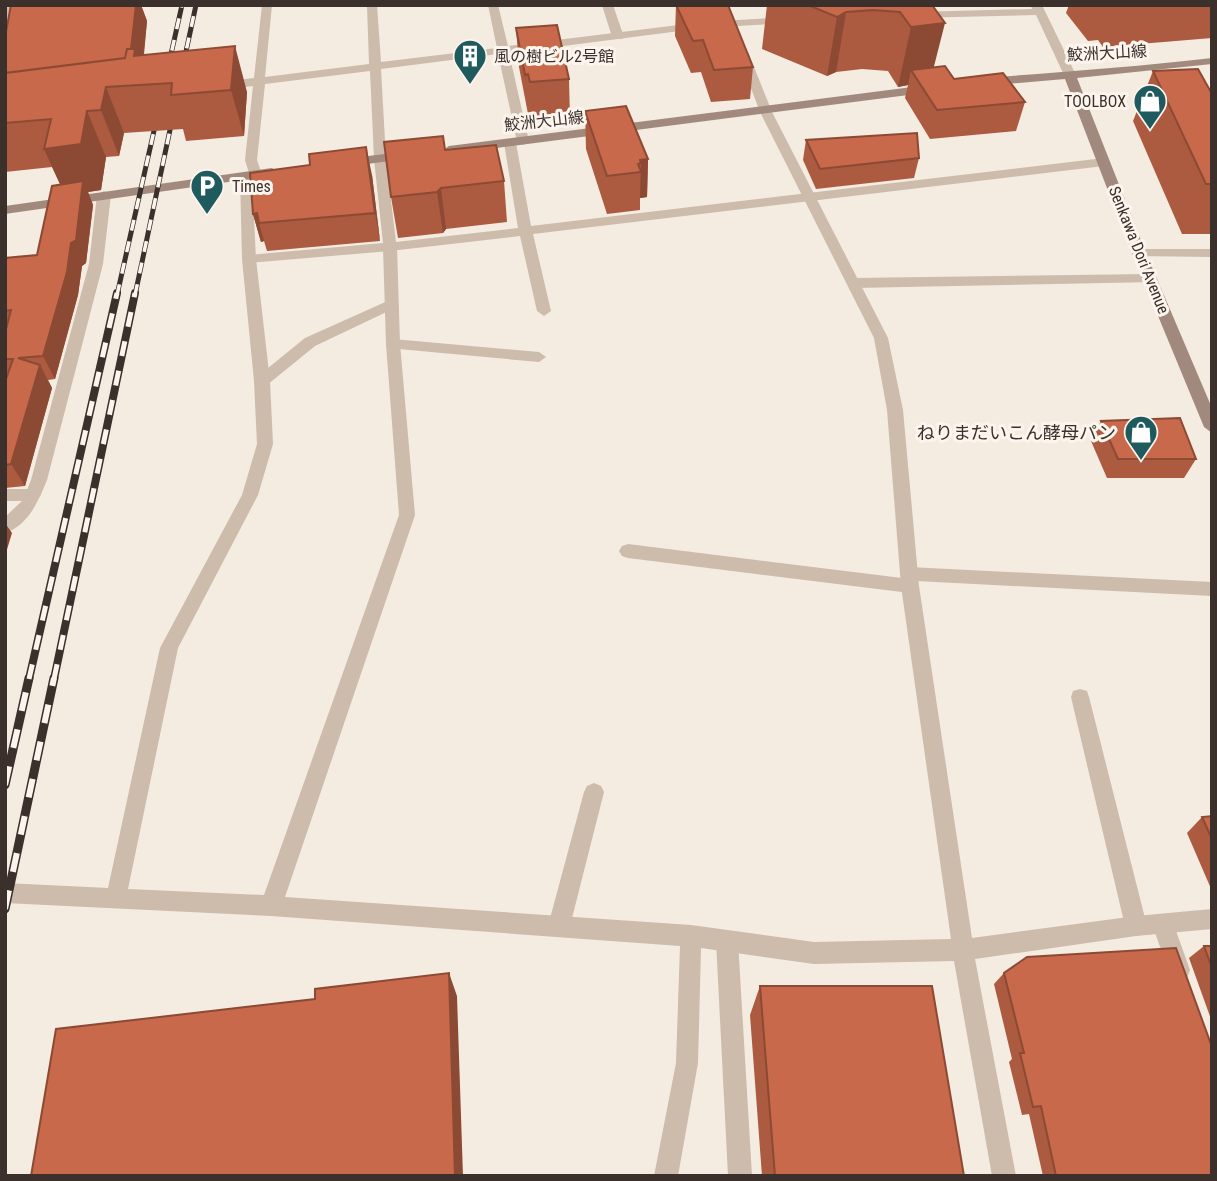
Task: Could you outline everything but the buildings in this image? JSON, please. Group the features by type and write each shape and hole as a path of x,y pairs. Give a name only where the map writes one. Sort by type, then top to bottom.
{"main road":[{"name":"鮫洲大山線","path":"977,83 1212,61"},
{"name":"Senkawa Dori Avenue","path":"1069,73 1139,253 1212,426"},
{"name":"鮫洲大山線","path":"334,165 766,112 936,88"},
{"path":"5,210 282,171"}],"street":[{"path":"5,32 14,5"},
{"path":"116,897 169,648 250,495 265,444 262,382 249,259 251,160 267,5"},
{"path":"271,906 407,515 393,344 390,247 380,159 372,5"},
{"path":"493,5 517,142 524,229 544,311"},
{"path":"607,5 618,37"},
{"path":"901,16 1038,9 1069,73"},
{"path":"207,88 618,37 730,18 796,20"},
{"path":"730,18 737,35"},
{"path":"742,48 766,112 880,338 895,410 909,580 963,950 1004,1176"},
{"path":"249,259 390,247 1104,162"},
{"path":"5,527 30,503 33,495 96,264 104,195"},
{"path":"1139,253 1212,253"},
{"path":"854,283 1150,279"},
{"path":"262,382 310,342 391,304"},
{"path":"393,344 539,356"},
{"path":"5,495 33,495"},
{"path":"628,551 909,580 1212,589"},
{"path":"1080,697 1136,926"},
{"path":"559,926 594,792"},
{"path":"5,893 271,906 559,926 691,936 814,953 963,950 1136,926 1212,919"},
{"path":"1163,924 1185,987"},
{"path":"666,1176 687,1063 691,936"},
{"path":"727,941 740,1176"}],"railway":[{"path":"167,72 182,5"},
{"path":"182,70 196,5"},
{"path":"135,295 174,111"},
{"path":"117,295 158,113"},
{"path":"29,679 117,293"},
{"path":"54,679 135,293"},
{"path":"5,785 29,678"},
{"path":"5,909 54,678"}],"place":[{"name":"風の樹ビル2号館","path":"470,86"},
{"name":"TOOLBOX","path":"1150,131"},
{"name":"Times","path":"207,216"},
{"name":"ねりまだいこん酵母パン","path":"1141,462"}]}
